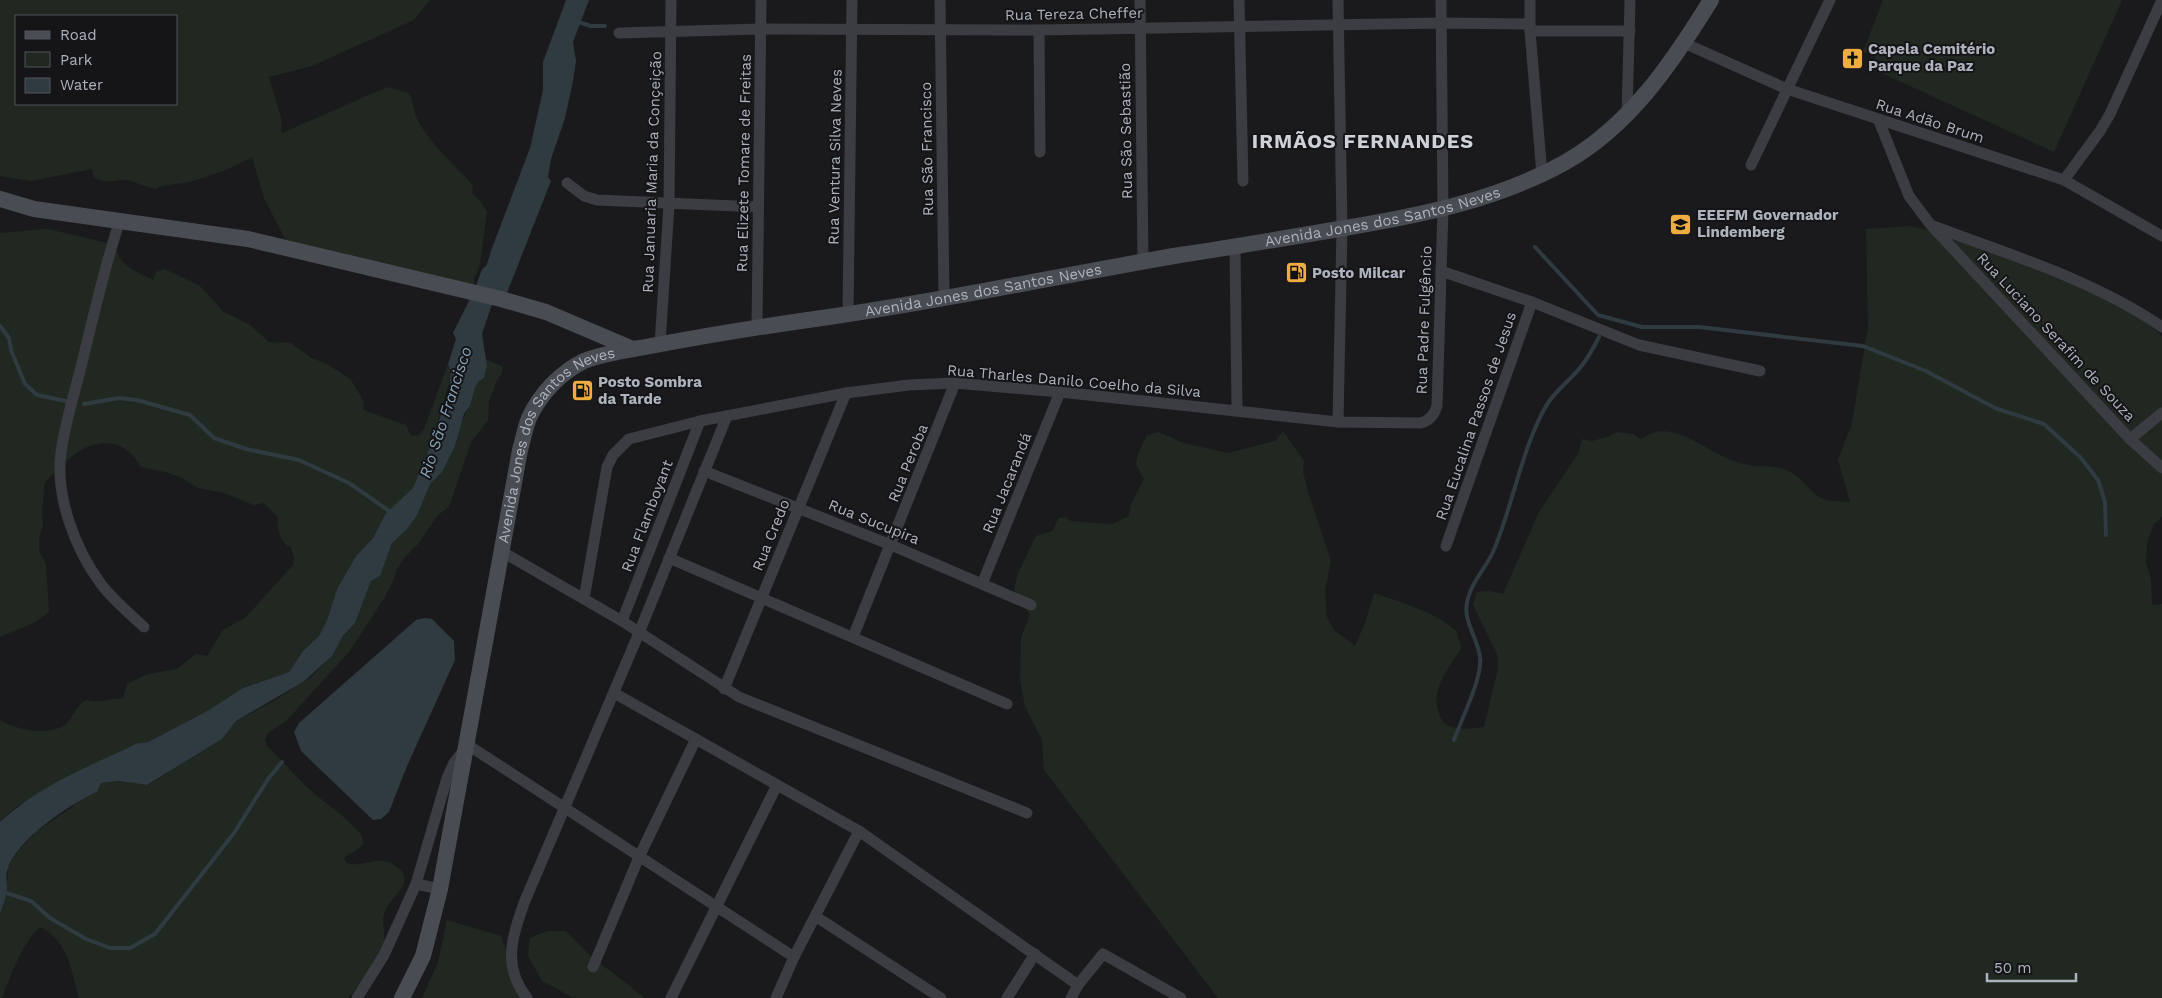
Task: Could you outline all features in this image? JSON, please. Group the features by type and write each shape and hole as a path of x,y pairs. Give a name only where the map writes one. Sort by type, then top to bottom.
{"main road":[{"name":"Avenida Jones dos Santos Neves","path":"402,998 423,956 440,889 468,745 520,450 529,419 544,393 564,374 586,360 633,349 757,327 944,298 1342,228 1443,209 1513,187 1542,174 1589,147 1627,115 1684,43 1711,0"},
{"path":"0,199 34,209 248,239 331,260 475,292 546,312 633,349"}],"street":[{"name":"Rua Januaria Maria da Conçeição","path":"660,344 669,205 671,0"},
{"name":"Rua Elizete Tomare de Freitas","path":"757,327 761,0"},
{"name":"Rua Ventura Silva Neves","path":"848,314 852,0"},
{"name":"Rua São Francisco","path":"940,0 944,298"},
{"name":"Rua São Sebastião","path":"1140,0 1144,262"},
{"path":"1239,0 1243,181"},
{"path":"1338,0 1342,228 1338,422"},
{"name":"Rua Padre Fulgêncio","path":"1421,423 1432,417 1437,406 1443,209 1441,0"},
{"path":"1530,0 1530,27 1542,174"},
{"path":"1627,115 1630,0"},
{"path":"1751,165 1830,0"},
{"path":"2064,180 2100,131 2162,0"},
{"name":"Rua Tereza Cheffer","path":"619,33 761,29 1039,30 1442,23 1630,31"},
{"path":"1039,30 1040,152"},
{"name":"Rua Adão Brum","path":"1684,43 1787,89 1879,121 2064,180 2161,232"},
{"name":"Rua Luciano Serafim de Souza","path":"1879,121 1910,196 1930,224 2130,439 2162,468"},
{"path":"568,183 590,199 669,205 758,208"},
{"path":"120,220 97,300 65,431 61,454 61,473 64,502 72,532 88,564 107,591 144,627"},
{"path":"1930,224 2107,295 2138,310 2162,327"},
{"path":"1235,246 1237,411"},
{"name":"Rua Eucalina Passos de Jesus","path":"1441,271 1532,302 1446,546"},
{"path":"1532,302 1651,349 1760,372"},
{"name":"Rua Tharles Danilo Coelho da Silva","path":"584,599 607,467 613,455 629,439 727,416 846,393 909,385 955,383 1060,392 1338,422 1421,423"},
{"name":"Rua Peroba","path":"853,638 892,545 955,383"},
{"name":"Rua Jacarandá","path":"982,584 1060,392"},
{"name":"Rua Credo","path":"724,690 846,393"},
{"path":"2130,439 2162,413"},
{"path":"527,998 517,985 513,970 513,938 524,903 614,693 727,416"},
{"name":"Rua Flamboyant","path":"622,621 700,422"},
{"name":"Rua Sucupira","path":"704,471 892,545 1031,605"},
{"path":"501,551 622,621 724,690 753,704 1027,812"},
{"path":"669,558 1007,704"},
{"path":"614,693 859,831 1078,985"},
{"path":"593,967 640,857 696,739"},
{"path":"357,998 384,955 416,884 447,778 454,763 468,745 794,957"},
{"path":"672,998 777,785"},
{"path":"776,998 794,957 859,831"},
{"path":"416,884 440,889"},
{"path":"815,916 940,998"},
{"path":"1006,998 1035,954"},
{"path":"1071,998 1078,985 1104,954 1181,998"}],"green space":[{"path":"0,0 430,0 414,20 312,66 269,77 281,118 282,133 387,87 409,93 419,123 437,147 473,185 472,193 487,212 480,264 474,279 475,292 338,257 285,239 264,198 252,157 230,168 205,177 155,189 127,180 108,182 100,180 94,177 92,169 31,181 0,176"},
{"path":"1883,0 2122,0 2054,152 1875,70 1875,55 1863,52"},
{"path":"1909,226 1925,229 1971,244 2100,296 2133,314 2162,336 2162,517 2154,524 2147,542 2146,562 2151,579 2152,605 2162,604 2162,998 1218,998 1044,770 1042,740 1025,706 1020,679 1021,638 1030,614 1022,605 1014,589 1018,573 1036,536 1052,531 1059,518 1065,517 1071,521 1112,524 1129,516 1131,504 1144,479 1136,465 1138,454 1147,435 1159,432 1183,443 1228,453 1275,441 1283,431 1304,461 1303,472 1309,495 1331,561 1325,590 1327,617 1334,630 1355,646 1365,623 1374,593 1417,608 1438,618 1457,631 1462,647 1446,672 1438,690 1437,708 1442,720 1454,728 1470,729 1484,727 1498,669 1497,654 1473,605 1476,593 1486,591 1503,594 1539,512 1578,454 1582,439 1592,441 1617,432 1633,434 1641,439 1659,431 1672,432 1682,435 1730,460 1754,466 1778,468 1792,473 1822,498 1831,501 1850,502 1838,460 1852,423 1868,327 1866,229"},
{"path":"48,229 116,245 120,258 128,267 153,280 156,272 165,269 200,286 224,312 250,325 269,342 290,343 312,358 327,364 344,375 351,380 364,402 363,410 406,425 411,436 419,435 424,429 448,364 451,371 432,442 413,489 386,513 373,538 356,556 337,589 327,620 319,636 303,651 289,672 243,688 209,710 148,742 138,743 17,806 0,822 0,720 24,729 53,730 67,723 78,707 87,700 123,698 127,684 148,674 177,669 196,654 207,656 223,630 246,617 293,565 294,558 291,547 281,539 278,517 263,503 253,505 225,493 198,488 182,478 166,472 141,467 129,452 117,445 102,443 93,445 67,460 45,482 42,511 43,525 39,539 39,551 46,564 49,612 36,622 0,637 0,233"},
{"path":"486,359 503,367 502,373 497,380 489,402 488,420 471,442 449,507 438,515 418,544 404,558 383,600 349,652 286,721 269,732 265,739 267,746 308,788 345,818 362,836 363,844 344,858 347,863 359,864 384,861 397,867 403,873 405,879 403,884 384,914 384,944 382,949 357,987 348,998 79,998 71,967 63,948 50,933 40,927 27,942 13,969 2,998 0,998 0,914 6,897 8,867 17,852 37,831 71,808 81,798 97,792 101,783 118,781 148,785 222,739 236,721 274,701 312,676 332,655 343,636 355,623 371,581 380,576 392,543 430,484 442,472 455,446 460,424 470,406 475,388 484,377 487,366"},
{"path":"447,920 501,936 514,968 533,998 422,998 438,962"},
{"path":"547,931 566,931 592,957 645,998 574,998 542,981 528,956 530,938"}],"water":[{"path":"566,0 589,0 573,42 576,61 573,81 565,118 551,159 548,177 551,181 505,298 478,293 492,248 530,148 543,90 543,62"},
{"path":"470,299 475,301 478,307 487,366 484,378 479,381 475,388 470,406 464,414 455,446 442,472 430,484 417,515 407,529 392,543 380,576 371,581 355,623 343,636 332,656 303,682 236,721 222,739 147,785 119,781 101,783 97,792 60,813 33,835 13,857 7,871 6,895 0,914 0,822 32,797 66,777 138,743 148,742 209,710 243,688 289,672 303,651 319,636 327,620 337,589 356,556 373,538 386,513 413,488 432,442 449,390 451,371 448,364 456,339 453,333"},
{"path":"432,619 454,641 455,660 407,766 389,812 381,819 373,820 301,751 294,732 299,723 416,620"}],"waterway":[{"path":"575,21 591,26 605,26"},
{"path":"1535,247 1598,315 1642,327 1699,327 1863,346 1926,371 1995,408 2044,424 2080,457 2098,480 2105,502 2106,535"},
{"name":"Rio São Francisco","path":"470,336 491,275"},
{"path":"0,326 9,338 11,350 25,384 37,395 66,401"},
{"path":"1454,740 1471,699 1480,665 1479,650 1466,610 1469,596 1474,583 1493,552 1537,423 1549,401 1582,366 1599,337"},
{"path":"84,404 119,398 137,400 190,415 214,438 246,449 299,460 349,483 392,513"},
{"path":"0,891 31,901 50,918 86,939 110,948 130,948 155,934 234,833 268,779 282,762"}],"place":[{"name":"Capela Cemitério Parque da Paz","path":"1852,58"},
{"name":"EEEFM Governador Lindemberg","path":"1681,224"},
{"name":"Posto Milcar","path":"1296,273"},
{"name":"Posto Sombra da Tarde","path":"582,391"}],"district":[{"name":"IRMÃOS FERNANDES","path":"1363,141"}]}
